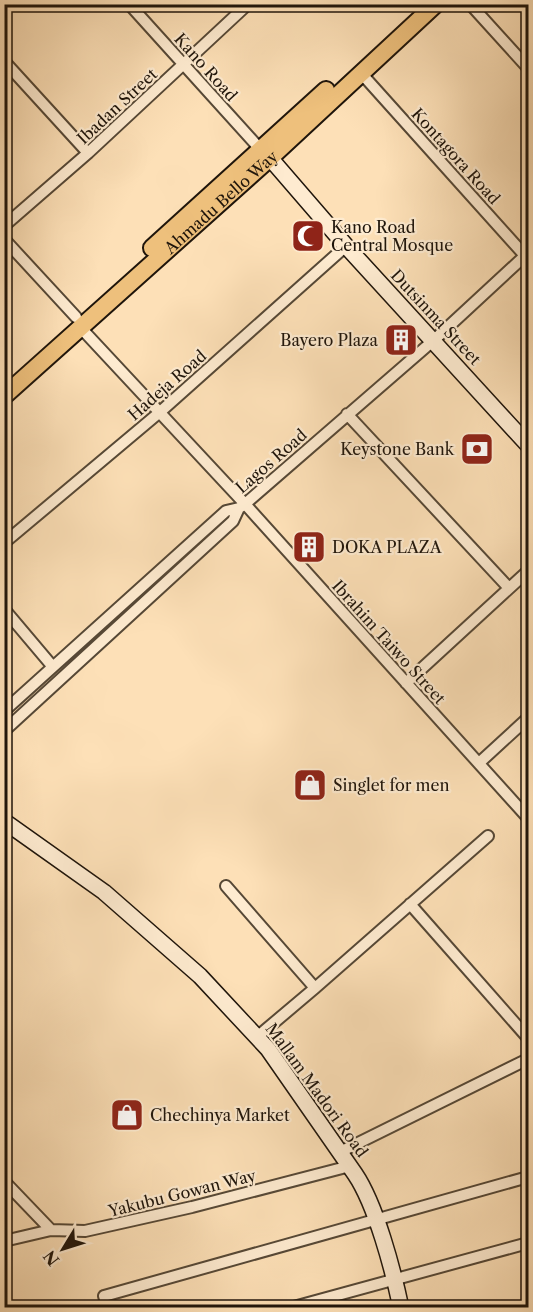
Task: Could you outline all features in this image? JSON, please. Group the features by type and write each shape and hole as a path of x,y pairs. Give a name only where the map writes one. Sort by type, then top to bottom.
{"main road":[{"name":"Ahmadu Bello Way","path":"265,154 420,4"},
{"name":"Ahmadu Bello Way","path":"4,382 78,322 436,4"},
{"name":"Ahmadu Bello Way","path":"4,396 78,322"}],"street":[{"name":"Kano Road","path":"129,4 265,154"},
{"name":"Ibadan Street","path":"4,226 88,153 248,4"},
{"path":"470,4 528,68"},
{"path":"4,61 88,153"},
{"name":"Kontagora Road","path":"361,73 527,256"},
{"name":"Dutsinma Street","path":"265,154 528,445"},
{"name":"Ibrahim Taiwo Street","path":"4,239 242,506 528,818"},
{"name":"Hadeja Road","path":"4,543 160,412 346,246"},
{"name":"Lagos Road","path":"4,711 226,511 242,506 434,340 527,256"},
{"path":"348,414 509,588"},
{"path":"4,731 233,521 242,506"},
{"path":"406,683 528,571"},
{"path":"4,609 53,667"},
{"path":"479,763 528,718"},
{"name":"Mallam Madori Road","path":"4,820 104,892 200,976 268,1049 367,1194 395,1280 401,1308"},
{"path":"257,1037 488,836"},
{"path":"226,886 315,988"},
{"path":"410,904 528,1038"},
{"path":"340,1152 528,1059"},
{"name":"Yakubu Gowan Way","path":"4,1241 51,1230 85,1231 192,1207 350,1166"},
{"path":"108,1308 104,1296 528,1177"},
{"path":"4,1181 51,1230"},
{"path":"290,1308 528,1243"}],"place":[{"name":"Kano Road Central Mosque","path":"308,236"},
{"name":"Bayero Plaza","path":"401,340"},
{"name":"Keystone Bank","path":"477,449"},
{"name":"DOKA PLAZA","path":"309,547"},
{"name":"Singlet for men","path":"310,785"},
{"name":"Chechinya Market","path":"127,1115"}]}
